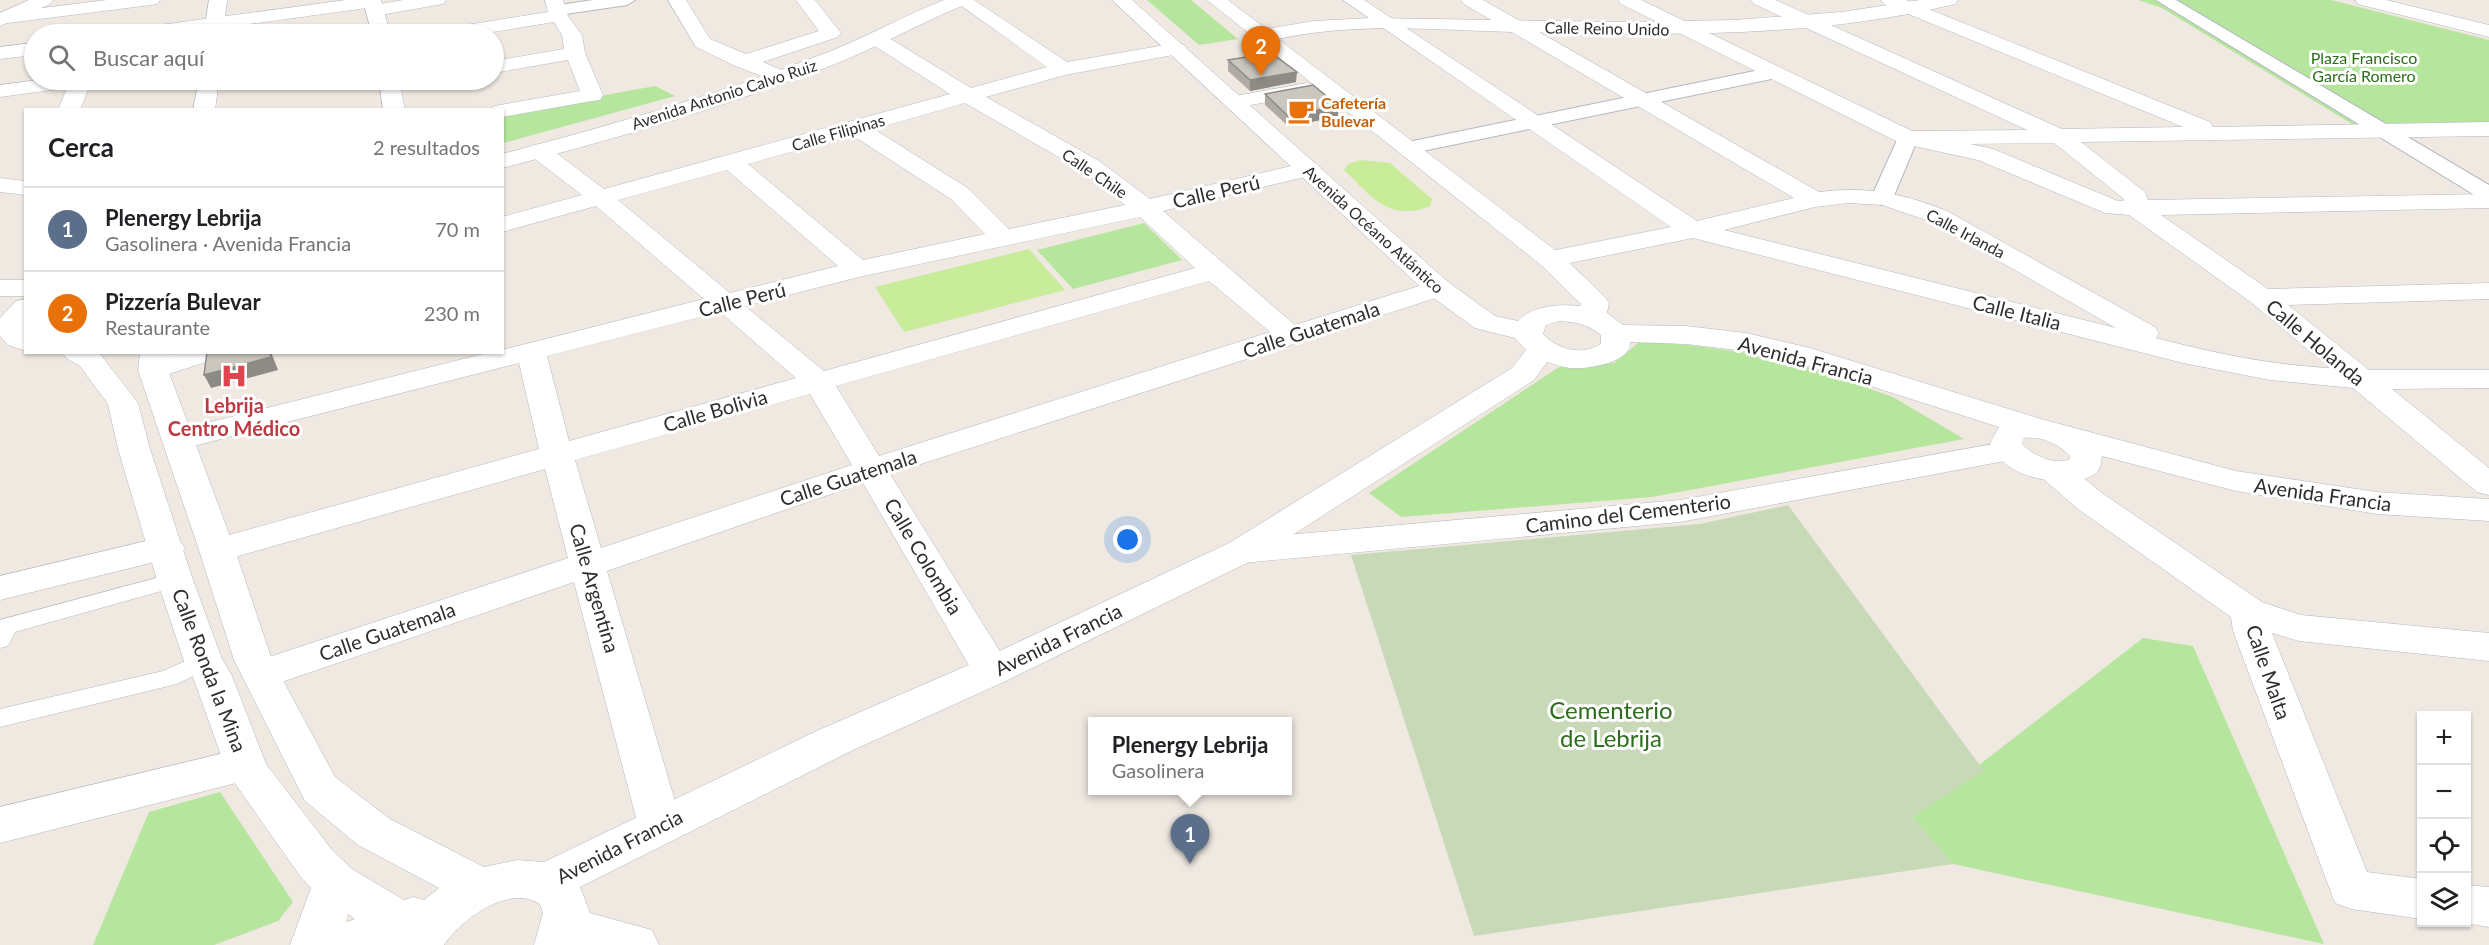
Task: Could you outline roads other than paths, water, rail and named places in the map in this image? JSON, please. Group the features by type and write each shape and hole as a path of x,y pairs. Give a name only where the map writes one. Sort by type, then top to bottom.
{"street":[{"path":"1,13 11,0"},
{"path":"1,13 44,0"},
{"path":"1,13 151,0"},
{"path":"216,24 218,0"},
{"path":"247,24 373,4 437,0"},
{"path":"491,24 557,9 627,0"},
{"path":"677,0 703,44 781,77"},
{"path":"742,62 831,33 805,0"},
{"path":"961,0 1063,69"},
{"name":"Avenida Antonio Calvo Ruiz","path":"504,160 685,110 781,77 877,39 945,4 961,0"},
{"name":"Avenida Océano Atlántico","path":"1121,0 1438,288 1485,322 1534,341 1570,359 1599,357 1616,347 1616,333"},
{"path":"1216,0 1550,259 1595,303 1592,317 1611,327 1616,333"},
{"path":"1352,0 1693,230"},
{"path":"1470,0 1815,200"},
{"path":"1627,0 1908,138 1985,154 2114,208 2489,201"},
{"path":"1760,0 2059,136 2136,197 2135,208"},
{"path":"1890,0 2216,132"},
{"name":"Calle Reino Unido","path":"1263,36 1320,26 1389,24 1684,29 1808,21 1910,8 1949,0"},
{"path":"2164,0 2489,194"},
{"path":"2364,0 2489,31"},
{"path":"373,4 378,24"},
{"path":"504,111 592,95 575,53 572,35 557,9"},
{"name":"Calle Chile","path":"877,39 967,95 1091,166 1145,208 1291,336"},
{"name":"Calle Filipinas","path":"504,224 1063,69 1177,49"},
{"path":"0,54 24,50"},
{"path":"504,65 575,53"},
{"path":"1408,148 1774,73"},
{"path":"1235,102 1327,85"},
{"path":"0,91 24,88"},
{"path":"70,108 77,90"},
{"path":"204,108 207,90"},
{"path":"391,90 394,108"},
{"path":"856,127 960,194 1002,237"},
{"path":"1908,138 2489,129"},
{"path":"1882,198 1908,138"},
{"name":"Calle Colombia","path":"539,151 602,199 818,381 992,671"},
{"path":"732,162 858,269"},
{"name":"Calle Perú","path":"178,440 858,269 1145,208 1309,170"},
{"path":"0,185 24,188"},
{"name":"Calle Irlanda","path":"1693,230 1815,200 1848,196 1882,198 1910,205 1938,216 2183,354"},
{"name":"Calle Holanda","path":"2135,208 2262,297 2489,485"},
{"name":"Calle Italia","path":"1550,259 1693,230 2183,354 2244,367 2321,377 2360,379 2489,379"},
{"name":"Calle Bolivia","path":"217,550 1214,270"},
{"path":"0,288 24,288"},
{"name":"Calle Guatemala","path":"262,674 872,469 1438,288"},
{"path":"2262,297 2489,291"},
{"name":"Avenida Francia","path":"547,882 836,740 992,671 1242,551 1523,374 1534,341 1530,325 1546,315 1558,313 1592,317"},
{"name":"Avenida Francia","path":"1616,333 1686,335 1746,342 1800,354 2050,432 2236,481 2377,503 2489,510"},
{"name":"Calle Argentina","path":"531,351 540,393 660,825"},
{"name":"Calle Ronda la Mina","path":"80,354 90,360 123,403 134,449 203,661 212,676 248,772 316,864 336,883 433,919"},
{"path":"197,354 154,361 178,440 253,660 320,789 374,832 433,919"},
{"name":"Avenida Francia","path":"1923,394 2008,447 2028,464 2069,469 2159,462"},
{"path":"2008,447 2006,438 2016,429 2050,432 2081,448 2086,455 2069,469"},
{"name":"Camino del Cementerio","path":"1242,551 1680,511 2008,447"},
{"name":"Calle Malta","path":"2069,469 2090,501 2249,611 2252,631 2351,890 2417,898"},
{"path":"0,588 171,564"},
{"path":"2249,611 2299,628 2489,647"},
{"path":"0,825 246,765"},
{"path":"342,945 433,919 504,879 527,878 547,882 561,893 568,909 562,937 634,945"},
{"path":"314,945 336,883"},
{"path":"2471,905 2489,908"}],"lane":[{"path":"0,640 7,626 171,564"},
{"path":"0,718 169,678 203,661"}],"place":[{"name":"Pizzería Bulevar","path":"1261,76"},
{"name":"Cafetería Bulevar","path":"1301,111"},
{"name":"Lebrija Centro Médico","path":"234,376"},
{"name":"Plenergy Lebrija","path":"1190,864"}],"park label":[{"name":"Plaza Francisco García Romero","path":"2364,66"},
{"name":"Cementerio de Lebrija","path":"1611,723"}]}
